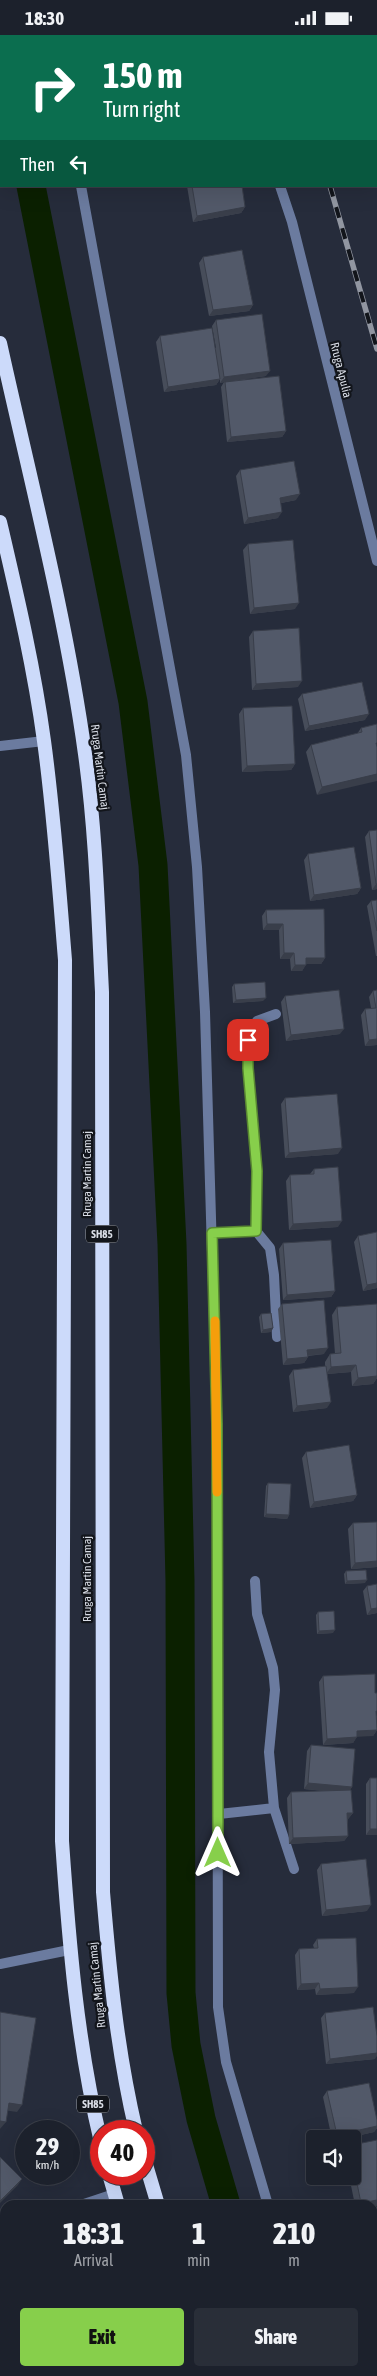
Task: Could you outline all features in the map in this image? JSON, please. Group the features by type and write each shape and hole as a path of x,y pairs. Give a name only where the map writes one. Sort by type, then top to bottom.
{"highway":[{"name":"Rruga Martin Camaj","path":"0,343 65,639 85,754 96,863 102,992 103,1892 113,2010 123,2074 133,2120"},
{"name":"Rruga Martin Camaj","path":"0,522 29,651 44,741 56,843 65,960 62,1841 69,1951 83,2047 97,2120"},
{"path":"112,2185 116,2200"},
{"path":"152,2185 157,2200"}],"street":[{"path":"81,187 186,755 198,886 212,1233 217,1424 218,2007 226,2062 267,2200"},
{"name":"Rruga Apulia","path":"280,187 292,222 377,561"},
{"path":"0,746 44,741"},
{"path":"276,1014 257,1021 248,1040 248,1068 257,1171 256,1231 270,1248 274,1275 278,1337"},
{"path":"212,1233 256,1231"},
{"path":"255,1581 257,1614 273,1668 275,1690 269,1752 274,1808 294,1869"},
{"path":"219,1814 274,1808"},
{"path":"0,1964 69,1951"}],"building":[{"path":"192,187 242,187 245,207 197,216"},
{"path":"242,250 253,305 213,310 203,257"},
{"path":"262,314 270,371 224,377 216,320"},
{"path":"212,328 220,379 168,387 160,336"},
{"path":"279,376 286,431 231,437 225,382"},
{"path":"294,461 300,494 280,498 282,512 248,518 240,470"},
{"path":"293,540 299,603 254,608 248,544"},
{"path":"299,628 302,681 256,684 253,631"},
{"path":"362,682 369,714 309,726 302,694"},
{"path":"292,706 295,764 247,766 243,708"},
{"path":"377,724 377,774 322,787 311,745 362,732 361,728"},
{"path":"377,830 377,884 376,884 369,831"},
{"path":"354,847 361,888 314,895 308,854"},
{"path":"377,900 377,931 371,901"},
{"path":"324,909 325,958 306,958 306,965 295,965 294,953 284,953 283,924 267,924 266,910"},
{"path":"265,982 266,998 236,1000 234,984"},
{"path":"339,990 344,1029 291,1035 285,996"},
{"path":"377,990 377,1039 369,1040 365,1009 376,1008 373,991"},
{"path":"337,1094 342,1148 289,1153 285,1098"},
{"path":"338,1167 342,1221 293,1224 290,1175 314,1174 314,1169"},
{"path":"377,1232 377,1283 367,1285 358,1236"},
{"path":"331,1240 335,1291 287,1295 283,1243"},
{"path":"324,1300 328,1348 307,1350 308,1357 287,1359 282,1304"},
{"path":"377,1304 377,1376 358,1378 356,1365 331,1367 330,1354 341,1353 337,1307"},
{"path":"271,1313 273,1328 263,1330 261,1314"},
{"path":"326,1366 331,1402 297,1406 293,1370"},
{"path":"349,1445 357,1495 314,1502 306,1452"},
{"path":"268,1483 291,1484 289,1515 266,1514"},
{"path":"377,1522 377,1561 355,1563 353,1523"},
{"path":"366,1570 367,1580 347,1581 346,1571"},
{"path":"377,1584 377,1608 371,1609 367,1586"},
{"path":"334,1611 335,1630 319,1631 318,1612"},
{"path":"375,1674 377,1730 357,1731 357,1737 327,1739 323,1676"},
{"path":"311,1745 355,1749 352,1787 308,1783"},
{"path":"370,1778 377,1778 377,1829 370,1829"},
{"path":"351,1790 353,1813 347,1813 348,1836 293,1838 291,1792"},
{"path":"366,1859 371,1905 326,1910 321,1864"},
{"path":"356,1938 358,1987 320,1989 319,1983 301,1984 299,1949 318,1948 317,1939"},
{"path":"373,2007 377,2053 330,2059 325,2013"},
{"path":"0,2012 36,2018 22,2105 9,2103 6,2122 0,2121"},
{"path":"369,2083 377,2126 359,2130 336,2130 327,2091"},
{"path":"377,2140 377,2200 360,2200 357,2185 361,2185 361,2143"},
{"path":"0,2157 15,2172 16,2185 1,2200"}],"waterway":[{"path":"31,187 133,702 153,865 172,1244 180,1581 181,1993 186,2045 201,2119 225,2200"}],"railway":[{"path":"330,187 377,349"}],"slow traffic":[{"path":"215,1321 217,1492"}],"route":[{"path":"218,1853 217,1424 212,1233 256,1231 257,1171 248,1068 248,1040"}]}
